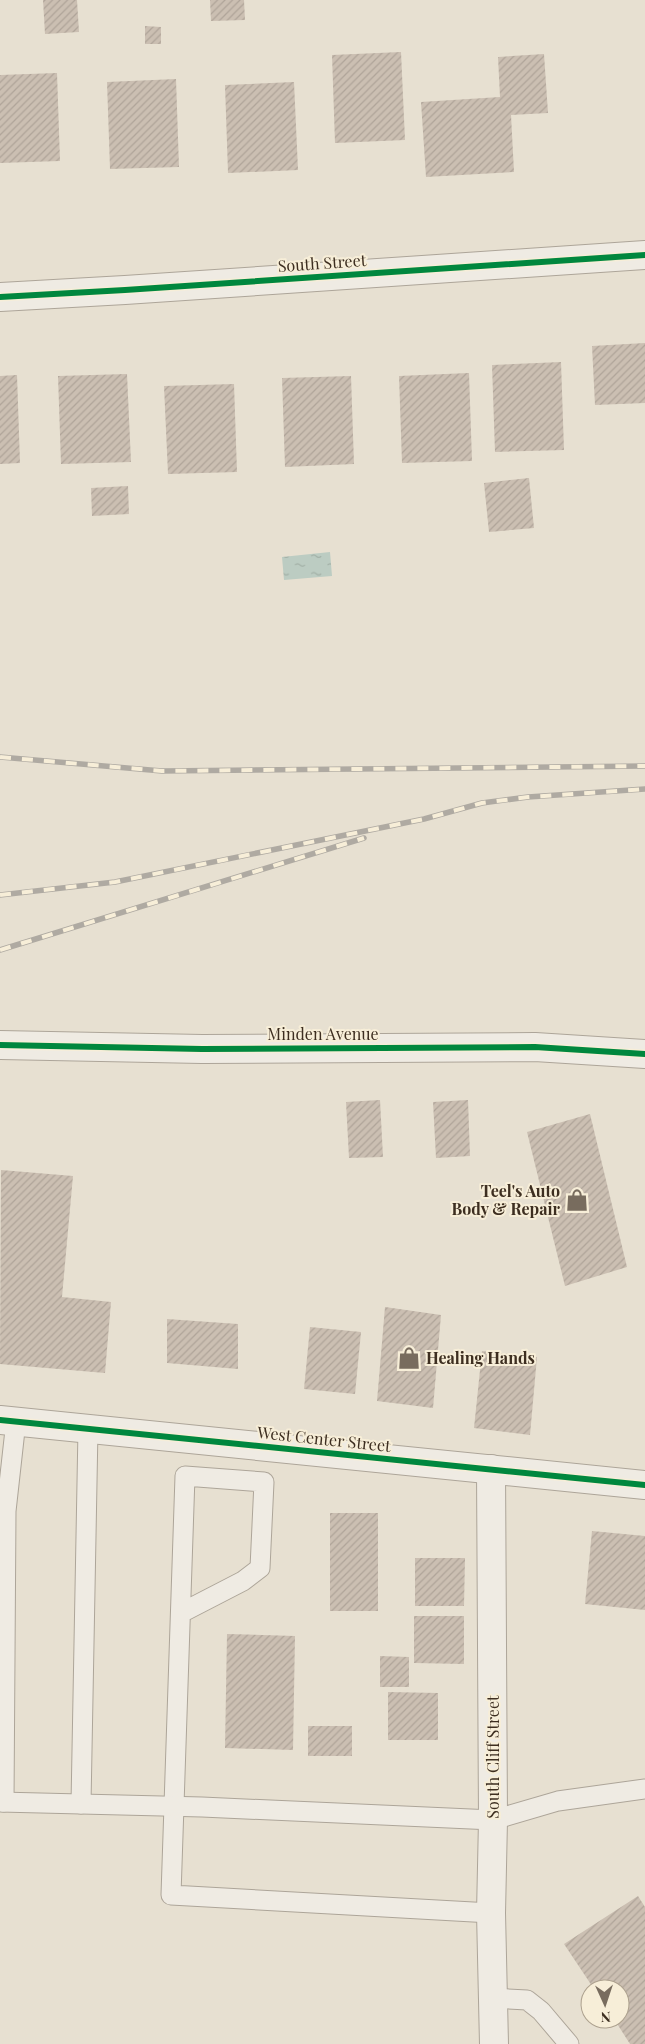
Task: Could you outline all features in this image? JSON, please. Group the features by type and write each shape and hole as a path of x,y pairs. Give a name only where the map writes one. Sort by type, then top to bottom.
{"street":[{"name":"South Street","path":"0,296 135,290 645,255"},
{"name":"Minden Avenue","path":"0,1045 202,1049 535,1047 645,1054"},
{"name":"West Center Street","path":"8,1421 645,1485"},
{"name":"South Cliff Street","path":"491,1469 492,1998 494,2044"}],"lane":[{"path":"8,1421 2,1802 175,1806 493,1820 558,1801 645,1789"},
{"path":"81,1804 88,1428"},
{"path":"181,1613 243,1581 260,1568 264,1482 185,1476 171,1895 492,1913"},
{"path":"492,1998 527,2000 541,2011 569,2044"}],"water":[{"path":"330,552 332,576 284,580 282,557"}],"building":[{"path":"43,0 77,0 79,32 45,34"},
{"path":"210,0 244,0 245,20 211,21"},
{"path":"145,26 161,27 161,44 145,44"},
{"path":"401,52 405,140 335,143 332,55"},
{"path":"544,54 548,113 511,115 514,172 426,177 421,102 500,97 498,57"},
{"path":"57,73 60,161 0,163 0,75"},
{"path":"176,79 179,167 110,169 107,82"},
{"path":"294,82 298,170 228,173 225,85"},
{"path":"645,343 645,403 595,405 592,346"},
{"path":"561,362 564,450 495,452 492,365"},
{"path":"469,373 472,461 402,463 399,376"},
{"path":"127,374 131,462 61,464 58,376"},
{"path":"17,375 20,463 0,464 0,376"},
{"path":"351,376 354,464 285,467 282,378"},
{"path":"234,384 237,472 168,474 164,386"},
{"path":"529,478 534,528 489,532 484,483"},
{"path":"128,486 129,514 92,516 91,488"},
{"path":"380,1100 383,1157 349,1158 346,1102"},
{"path":"468,1100 470,1156 436,1158 433,1102"},
{"name":"Teel's Auto Body & Repair","path":"590,1114 627,1267 565,1286 527,1132"},
{"path":"1,1170 73,1176 62,1297 111,1302 105,1373 0,1364"},
{"name":"Healing Hands","path":"385,1307 441,1315 433,1408 377,1401"},
{"path":"167,1319 238,1324 238,1369 167,1363"},
{"path":"310,1327 361,1332 355,1394 304,1389"},
{"path":"482,1351 537,1357 530,1435 474,1428"},
{"path":"330,1513 378,1513 378,1611 330,1611"},
{"path":"592,1531 645,1536 645,1610 585,1604"},
{"path":"415,1558 465,1558 464,1606 415,1606"},
{"path":"414,1616 464,1616 464,1664 414,1663"},
{"path":"227,1634 295,1636 293,1750 225,1748"},
{"path":"380,1656 409,1657 409,1687 380,1687"},
{"path":"388,1692 438,1693 438,1740 388,1740"},
{"path":"308,1726 352,1726 352,1756 308,1756"},
{"path":"638,1896 645,1907 645,2044 630,2044 620,2029 630,2029 630,1979 587,1979 564,1944"}],"railway":[{"path":"0,757 162,771 645,766"},
{"path":"0,895 115,882 424,819 482,803 528,797 645,789"},
{"path":"0,950 364,838"}],"cycle path":[{"path":"0,297 645,255"},
{"path":"0,1045 202,1049 535,1047 645,1054"},
{"path":"0,1420 645,1485"}],"place":[{"name":"Teel's Auto Body & Repair","path":"577,1200"},
{"name":"Healing Hands","path":"409,1358"}]}
